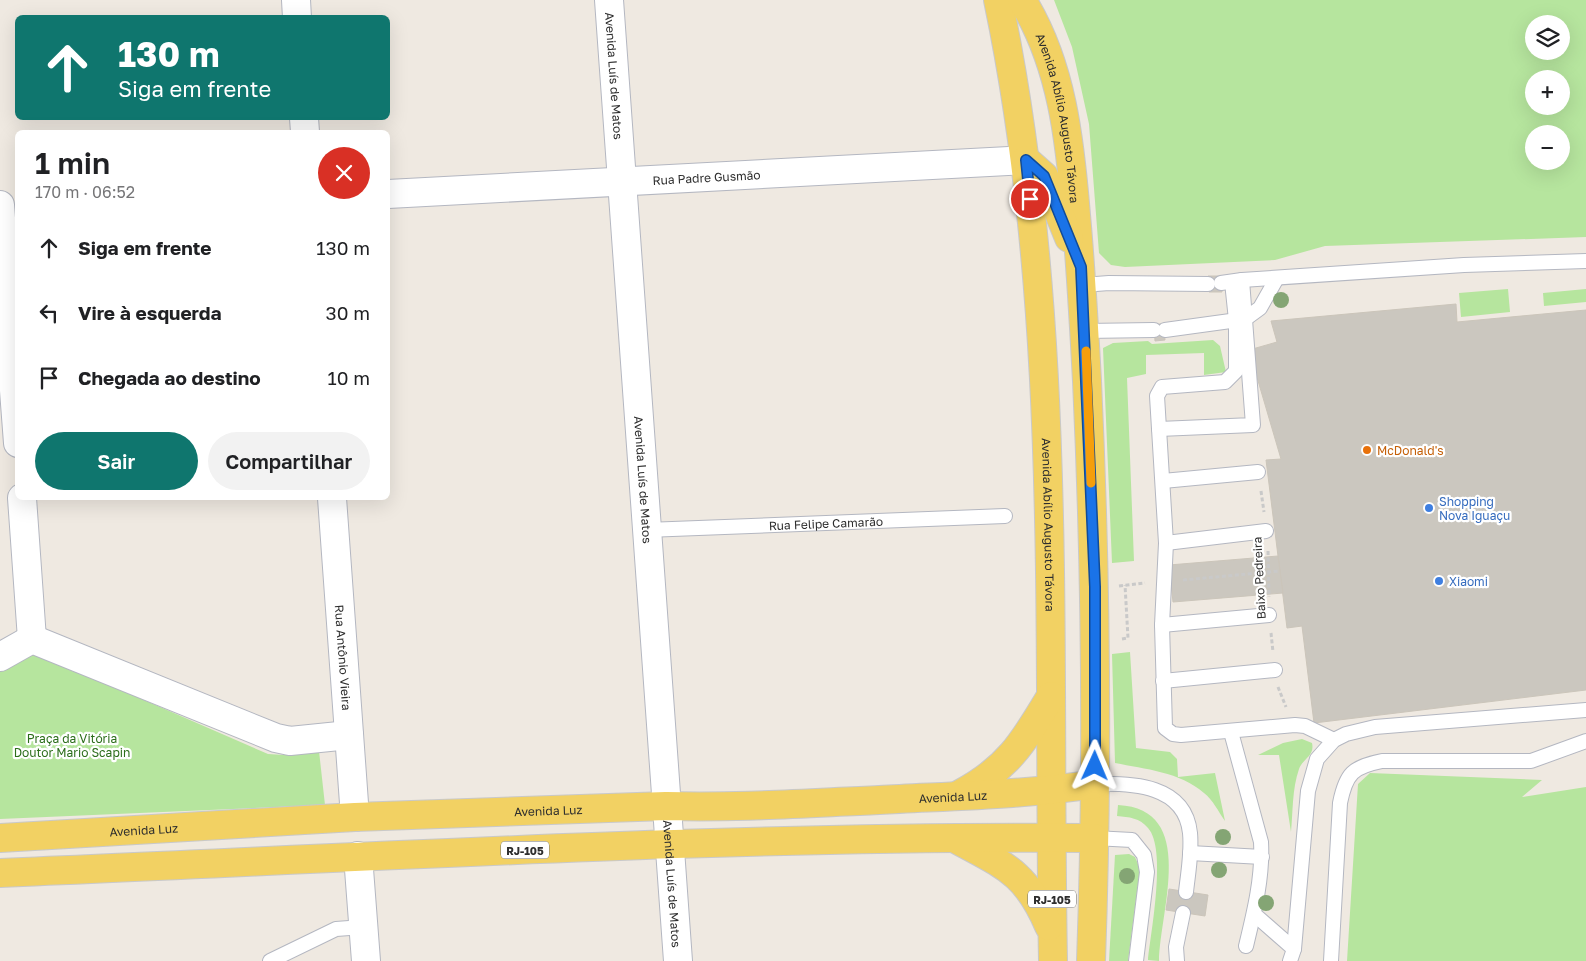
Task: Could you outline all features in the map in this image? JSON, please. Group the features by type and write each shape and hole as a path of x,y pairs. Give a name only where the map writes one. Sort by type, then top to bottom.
{"main road":[{"name":"Avenida Abílio Augusto Távora","path":"998,0 1010,58 1026,160 1040,314 1048,497 1054,961"},
{"name":"Avenida Abílio Augusto Távora","path":"1022,0 1035,21 1055,72 1073,177 1082,276 1095,587 1095,784 1091,961"},
{"path":"1026,160 1044,176 1082,276"},
{"path":"956,796 991,775 1013,755 1052,694"},
{"name":"Avenida Luz","path":"0,838 355,817 666,806 714,807 956,796 1051,790 1095,784"},
{"path":"1051,790 1079,805 1085,814 1094,838"},
{"path":"953,837 1010,869 1024,881 1035,897 1053,934"},
{"name":"RJ-105","path":"0,873 358,856 669,846 953,837 1094,838"}],"street":[{"path":"296,0 297,15"},
{"name":"Avenida Luís de Matos","path":"610,0 678,961"},
{"name":"Rua Padre Gusmão","path":"390,194 1026,160"},
{"path":"5,211 15,389"},
{"path":"22,500 32,639"},
{"name":"Rua Antônio Vieira","path":"332,500 355,817"},
{"path":"0,658 32,639"},
{"path":"32,639 276,738 290,741 349,735"},
{"path":"358,856 366,961"}],"lane":[{"path":"1082,276 1109,283 1226,282 1464,265 1586,261"},
{"path":"1085,331 1159,330 1241,320 1260,308 1277,278"},
{"path":"1159,429 1253,425 1241,320 1226,282"},
{"path":"1241,320 1236,371 1225,382 1162,387 1157,396 1166,543 1162,582 1163,681 1166,728 1181,735 1295,726 1311,728 1334,740"},
{"path":"1163,481 1258,472"},
{"name":"Rua Felipe Camarão","path":"646,530 1005,516"},
{"path":"1166,543 1266,531"},
{"path":"1162,625 1270,615"},
{"path":"1163,681 1275,670"},
{"path":"1292,955 1308,791 1317,759 1334,740 1346,734 1375,727 1586,710"},
{"path":"1231,732 1259,828 1262,857 1254,914 1246,946"},
{"path":"1331,961 1340,802 1344,784 1352,772 1362,765 1382,761 1531,761 1586,741"},
{"path":"1095,784 1133,784 1148,787 1175,801 1187,819 1190,853 1186,892"},
{"path":"1094,838 1132,840 1144,855 1147,882 1136,961"},
{"path":"1190,853 1262,857"},
{"path":"1177,961 1176,946 1183,913"},
{"path":"1254,914 1292,955"},
{"path":"270,961 336,930 363,927"}],"path":[{"name":"Baixo Pedreira","path":"1258,472 1266,531 1275,670 1280,695 1295,726"},
{"path":"1125,585 1280,571"}],"green space":[{"path":"1054,0 1586,0 1586,237 1325,246 1275,260 1125,267 1111,265 1099,253 1089,124 1072,47"},
{"path":"1508,289 1510,312 1461,317 1459,293"},
{"path":"1586,289 1586,302 1544,306 1543,293"},
{"path":"1213,340 1220,346 1226,372 1204,375 1204,353 1146,355 1146,374 1127,378 1134,561 1112,563 1103,348 1113,343 1148,341 1152,344"},
{"path":"1130,652 1136,748 1170,752 1177,759 1178,777 1215,773 1225,821 1207,796 1184,780 1162,772 1115,763 1112,654"},
{"name":"Praça da Vitória Doutor Mario Scapin","path":"36,653 268,754 284,755 319,751 325,805 0,819 0,666"},
{"path":"1302,739 1312,743 1312,751 1299,769 1294,792 1291,832 1279,755 1258,755 1283,743"},
{"path":"1370,773 1542,780 1522,797 1586,787 1586,961 1347,961 1358,784"},
{"path":"1118,805 1143,811 1158,824 1166,843 1169,865 1168,890 1159,961 1148,960 1157,871 1154,839 1148,828 1138,820 1117,816"},
{"path":"1129,854 1135,857 1140,869 1128,961 1109,961 1115,855"}],"building":[{"path":"1208,276 1222,276 1222,292 1209,292"},
{"name":"Shopping Nova Iguaçu","path":"1456,304 1457,322 1586,310 1586,690 1314,723 1302,626 1287,628 1266,460 1281,459 1249,350 1277,342 1271,321"},
{"path":"1154,324 1164,324 1165,340 1155,341"},
{"path":"1278,556 1283,593 1173,602 1169,565"},
{"path":"1169,889 1208,895 1205,916 1166,910"}],"slow traffic":[{"path":"1086,351 1091,483"}],"place":[{"name":"McDonald's","path":"1367,450"},
{"name":"Shopping Nova Iguaçu","path":"1429,508"},
{"name":"Xiaomi","path":"1439,581"}],"route":[{"path":"1030,199 1026,160 1044,176 1081,267 1095,587 1095,766"}]}
